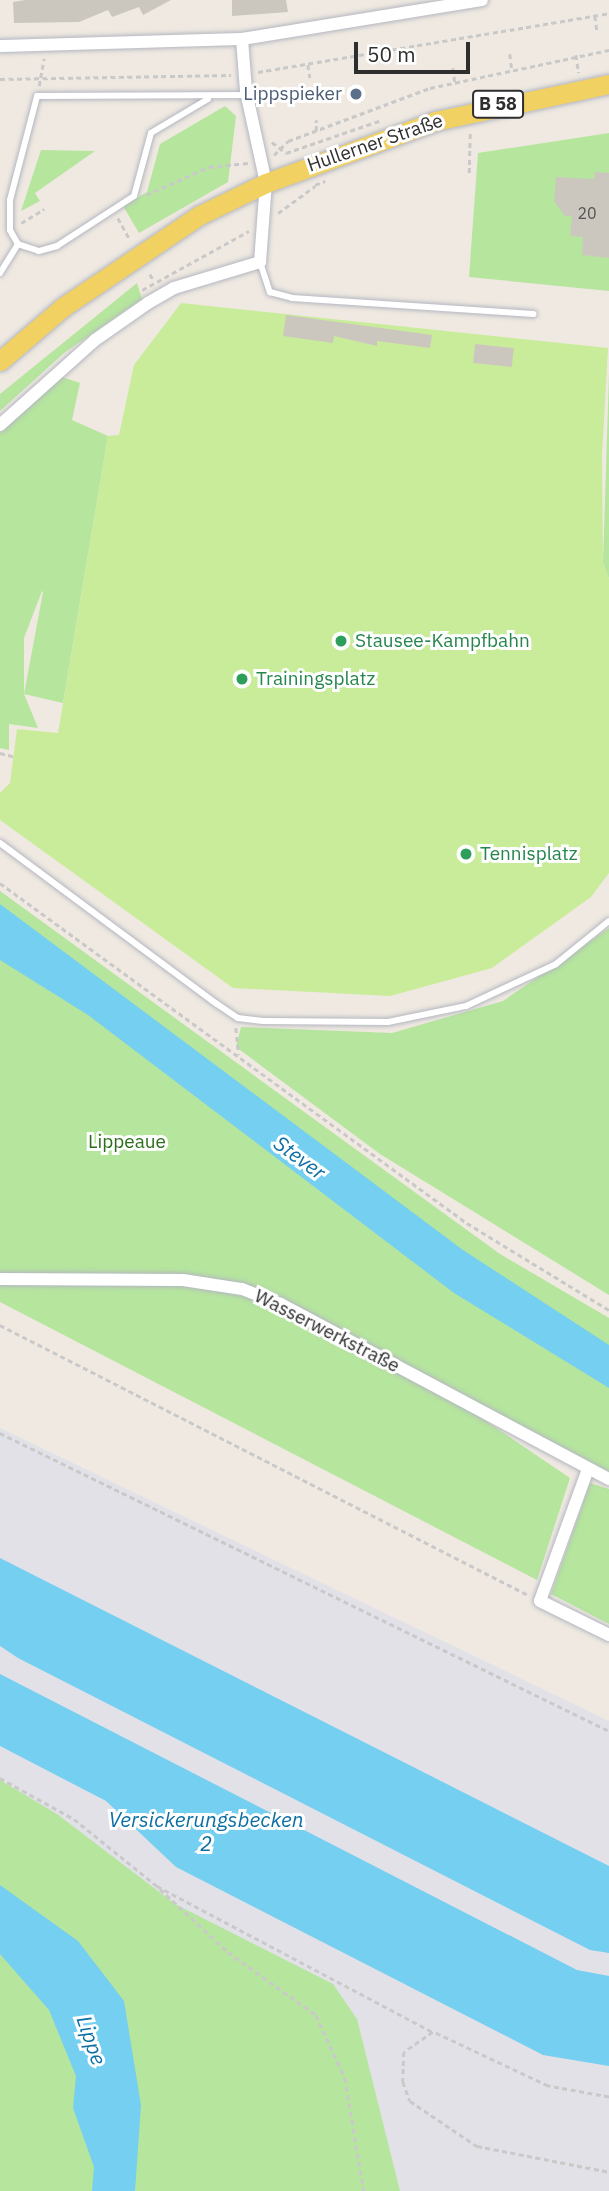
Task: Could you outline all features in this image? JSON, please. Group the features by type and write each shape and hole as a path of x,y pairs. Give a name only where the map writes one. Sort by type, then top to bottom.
{"main road":[{"name":"Hullerner Straße","path":"0,361 63,307 143,253 201,215 266,183 308,166 480,108 609,84"}],"street":[{"path":"0,46 243,38 482,0"},
{"path":"0,425 94,340 148,303 174,288 260,262 266,183 246,95 249,73 243,38"},
{"name":"Wasserwerkstraße","path":"0,1279 183,1280 242,1289 281,1304 609,1479"},
{"path":"588,1469 540,1601 609,1635"}],"lane":[{"path":"208,99 151,133 134,195 57,246 39,250 18,244 10,230 10,200 37,96 208,99 246,95"},
{"path":"0,231 10,230"},
{"path":"0,273 18,244"},
{"path":"260,262 270,292 292,298 533,314"},
{"path":"0,843 238,1018 350,1023 427,1017 531,979 609,920"}],"path":[{"path":"0,79 249,73 609,13"},
{"path":"595,16 597,30"},
{"path":"40,80 46,44"},
{"path":"134,195 156,195 209,167 233,168 261,159 316,131 455,82 576,54 609,50"},
{"path":"556,53 557,58"},
{"path":"510,54 512,69"},
{"path":"576,54 579,73"},
{"path":"308,65 310,78"},
{"path":"453,68 455,82"},
{"path":"369,104 370,112"},
{"path":"316,120 316,131"},
{"path":"468,173 470,126"},
{"path":"142,288 263,224 315,185 308,166"},
{"path":"10,230 44,209"},
{"path":"120,221 130,238"},
{"path":"150,274 154,281"},
{"path":"0,753 16,757"},
{"path":"0,883 467,1223 609,1310"},
{"path":"238,1018 234,1045 241,1058"},
{"path":"0,1325 540,1601"},
{"path":"0,1433 609,1731"},
{"path":"0,1778 74,1819 157,1886 228,1952 316,2015 345,2078 364,2191"},
{"path":"157,1886 433,2032 548,2086 609,2097"},
{"path":"433,2032 404,2052 403,2082 410,2101 477,2146 609,2172"}],"shaded area":[{"path":"0,1428 609,1721 609,2191 365,2191 0,1781"}],"green space":[{"path":"225,106 236,116 228,182 139,233 123,206 147,192 160,144"},
{"path":"609,133 609,291 469,277 478,153"},
{"path":"41,150 95,151 35,193 40,201 21,211"},
{"path":"137,283 142,299 64,353 0,411 0,394"},
{"name":"Stausee-Kampfbahn","path":"181,303 608,348 602,456 603,563 609,579 609,873 591,897 492,968 390,996 233,988 0,820 0,793 10,783 17,729 58,733 108,436 119,435 134,365"},
{"path":"609,374 609,579 603,563"},
{"path":"62,377 80,383 72,420 108,436 63,703 24,694 38,728 9,724 9,750 0,748 0,433","holes":["42,591 24,694 24,638"]},
{"name":"Lippeaue","path":"0,891 500,1254 609,1318 609,1472 396,1360 570,1478 537,1580 0,1302"},
{"path":"609,928 609,1295 380,1154 236,1047 241,1027 392,1033 503,1001"},
{"path":"590,1483 609,1489 609,1624 551,1594"},
{"path":"0,1780 57,1814 175,1904 333,1984 357,2019 400,2191 0,2191"}],"water":[{"name":"Stever","path":"0,904 463,1250 609,1345 609,1388 454,1293 88,1015 0,960"},
{"path":"0,1558 609,1866 609,1953 590,1950 18,1658 0,1646"},
{"name":"Versickerungsbecken 2","path":"0,1674 577,1970 609,1976 609,2066 543,2055 176,1867 106,1801 0,1746"},
{"name":"Lippe","path":"0,1885 78,1941 124,2001 141,2105 135,2191 92,2191 94,2167 73,2108 76,2076 49,2010 0,1954"}],"building":[{"path":"171,0 143,15 139,7 112,17 108,10 79,22 14,23 13,2"},
{"path":"232,0 286,0 288,12 232,16"},
{"path":"595,172 609,173 609,258 582,255 583,237 570,236 572,216 565,216 554,201 556,177 594,179"},
{"path":"286,315 432,335 430,348 377,341 377,346 334,336 333,343 283,336"},
{"path":"475,344 514,348 512,367 473,363"}],"place":[{"name":"Lippspieker","path":"356,94"},
{"name":"Stausee-Kampfbahn","path":"341,641"},
{"name":"Trainingsplatz","path":"242,679"},
{"name":"Tennisplatz","path":"466,854"}]}
